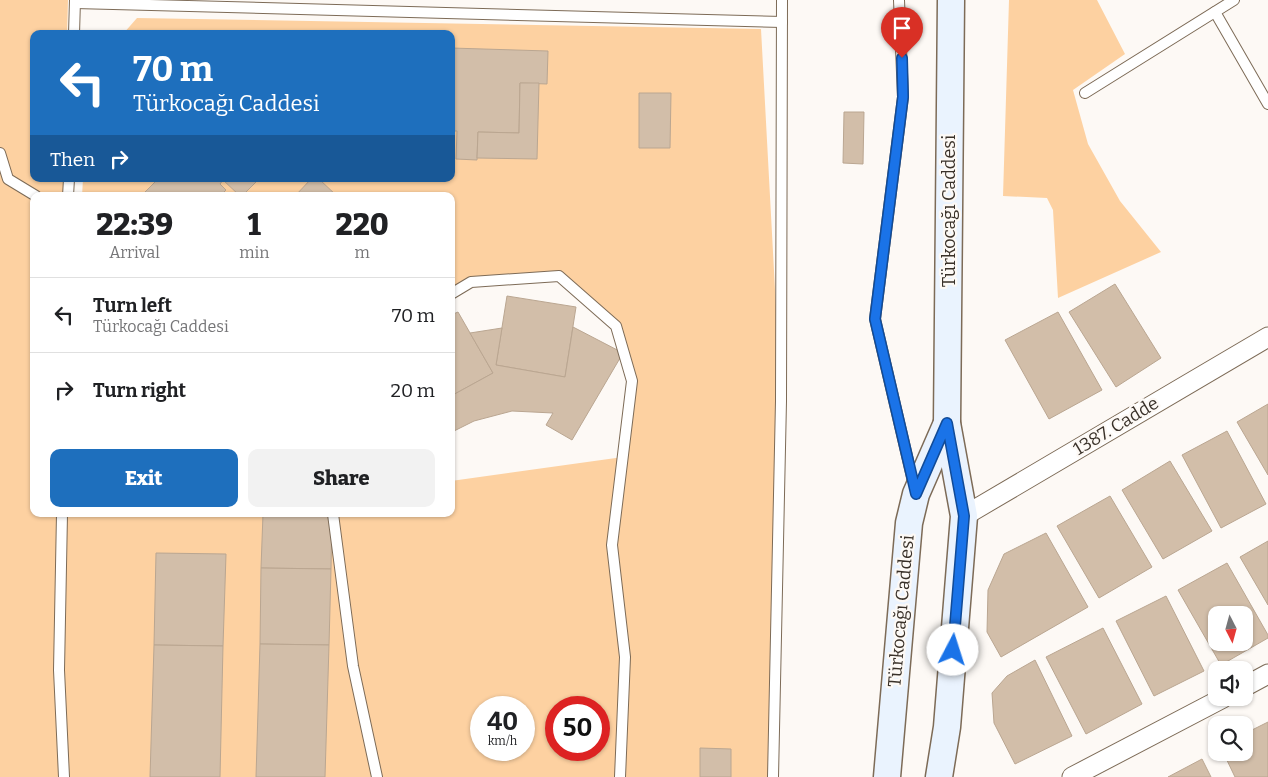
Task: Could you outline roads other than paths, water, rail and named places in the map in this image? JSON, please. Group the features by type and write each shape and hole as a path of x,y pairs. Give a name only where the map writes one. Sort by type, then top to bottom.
{"main road":[{"name":"Türkocağı Caddesi","path":"939,777 947,727 964,516 947,423 951,0"},
{"name":"Türkocağı Caddesi","path":"887,777 908,523 916,494 947,423"}],"street":[{"name":"1387. Cadde","path":"964,516 1268,337"},
{"path":"1253,682 1268,674"},
{"path":"1078,776 1208,706"}],"lane":[{"path":"773,777 781,401 782,0"},
{"path":"899,0 903,97 875,319 916,494"},
{"path":"1085,93 1234,0"},
{"path":"74,30 75,2 782,22"},
{"path":"1215,12 1268,104"},
{"path":"0,153 8,179 30,192"},
{"path":"455,292 471,282 559,276 616,326 632,381 612,545 625,657 620,777"},
{"path":"62,517 59,670 64,777"},
{"path":"333,517 353,666 377,777"}]}
